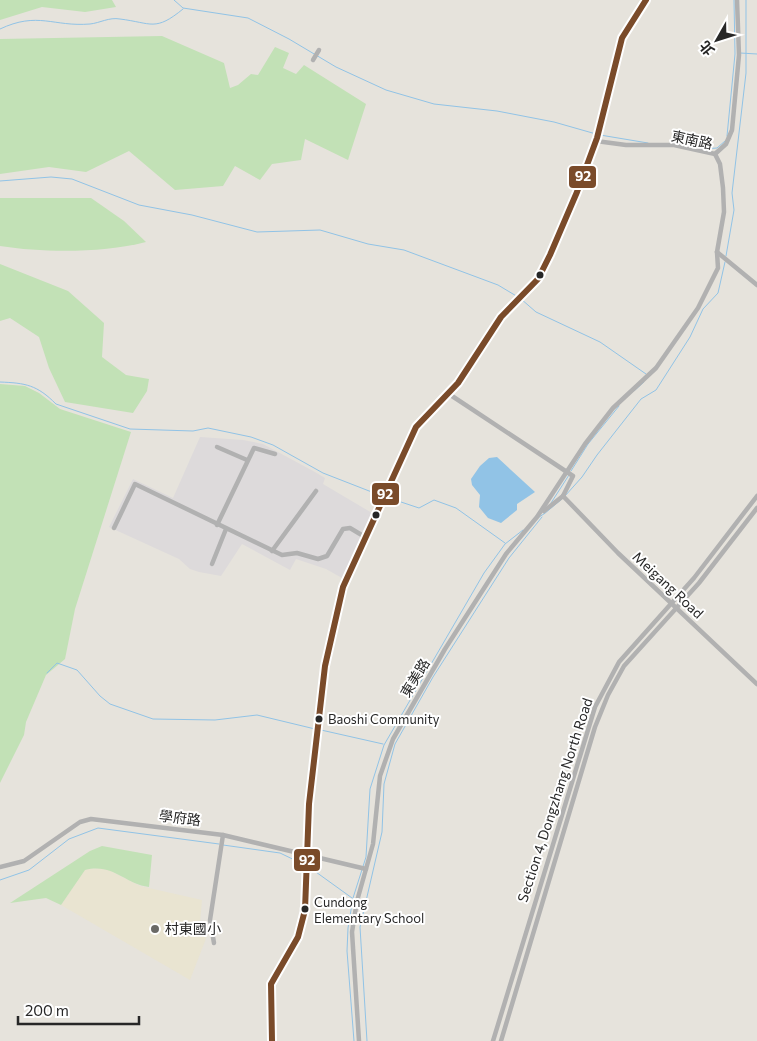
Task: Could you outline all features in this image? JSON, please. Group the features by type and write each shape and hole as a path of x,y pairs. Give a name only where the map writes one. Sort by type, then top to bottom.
{"main road":[{"path":"272,1041 271,984 301,930 305,910 309,804 325,666 343,587 416,427 449,394 501,317 538,279 578,192 597,139 622,38 646,0"}],"street":[{"path":"715,154 726,144 732,130 739,55 737,0"},
{"path":"313,60 319,50"},
{"name":"東南路","path":"537,517 585,444 613,408 656,368 698,308 718,268 717,252 724,212 720,164 715,154 674,145 626,145 597,139"},
{"path":"717,252 757,286"},
{"path":"449,394 573,476 564,498 537,517"},
{"path":"216,525 247,460 256,447 275,454"},
{"path":"217,448 247,460"},
{"path":"114,528 135,484 216,525 282,555 297,553 318,559 330,553 343,529 350,528 365,537"},
{"path":"272,551 316,491"},
{"name":"Section 4, Dongzhang North Road","path":"493,1041 595,707 619,662 694,578 757,496"},
{"name":"Meigang Road","path":"564,498 757,684"},
{"name":"Section 4, Dongzhang North Road","path":"501,1041 595,727 608,695 624,666 677,608 757,508"},
{"name":"東美路","path":"359,1041 352,932 373,844 380,776 399,727 445,649 506,554 537,517"},
{"path":"212,564 226,529"},
{"name":"學府路","path":"0,868 24,861 80,822 92,819 223,835 307,857 366,869"},
{"path":"214,943 210,920 223,835"},
{"path":"548,858 554,860"}],"shaded area":[{"path":"200,437 243,440 263,444 325,478 323,484 372,513 342,578 326,569 296,559 290,570 242,544 221,576 199,572 190,569 179,559 109,527 133,479 173,498"},
{"name":"村東國小","path":"105,868 140,886 202,900 200,923 207,936 190,980 61,905 85,869"}],"green space":[{"path":"0,0 112,0 116,7 85,12 42,7 0,20"},
{"path":"162,36 224,63 230,88 238,85 251,74 258,75 275,47 289,53 283,68 296,74 304,65 366,104 348,160 305,139 301,160 272,164 260,180 235,166 223,186 175,190 129,151 86,172 49,167 0,174 0,39"},
{"path":"0,198 91,198 124,221 146,242 129,246 73,251 36,250 0,246"},
{"path":"0,264 68,291 104,323 102,357 126,375 149,379 147,391 133,413 65,402 49,368 39,337 10,318 0,321"},
{"path":"0,384 25,386 39,393 60,409 131,432 75,609 65,659 46,675 26,722 24,735 0,783"},
{"path":"102,846 152,855 149,887 104,869 85,870 61,905 46,898 10,903 90,851"}],"water":[{"path":"497,457 535,492 517,504 517,510 501,523 488,518 479,507 480,495 472,485 471,479 480,466 489,458"}],"waterway":[{"path":"174,0 183,8 248,18 289,39 336,67 386,90 434,104 497,111 554,122 596,134"},
{"path":"727,136 735,54 734,0"},
{"path":"726,256 734,210 732,193 746,73 746,0"},
{"path":"0,29 13,24 35,20 66,24 90,24 108,19 116,19 153,24 166,21 183,9"},
{"path":"740,53 757,54"},
{"path":"600,135 648,143"},
{"path":"702,149 717,148 725,141"},
{"path":"0,181 51,177 72,179 139,205 192,215 257,232 320,230 368,244 404,250 498,285 518,297"},
{"path":"565,496 582,477 641,399 656,390 690,337 703,309 718,293 725,262"},
{"path":"521,299 536,312 600,342 646,374"},
{"path":"0,382 31,386 56,404 130,429 193,431 208,428 251,437 273,445 323,473 382,496"},
{"path":"634,391 644,382"},
{"path":"571,471 588,444 619,406"},
{"path":"551,503 569,475"},
{"path":"386,497 419,508 434,500 456,508 505,543"},
{"path":"544,514 562,499"},
{"path":"538,518 545,513"},
{"path":"367,1041 360,927 382,832 384,784 395,744 433,677 509,558 542,517"},
{"path":"354,1041 347,951 348,928 353,898 366,857 370,789 384,745 484,573 505,544 523,530"},
{"path":"47,673 57,663 77,670 100,696 110,704 153,719 215,720 257,715 315,729"},
{"path":"321,730 383,744"},
{"path":"0,880 29,870 69,839 98,828 219,844"},
{"path":"223,845 280,853 305,865"},
{"path":"309,867 352,898"}],"transit line":[{"name":"92","path":"272,1041 271,984 298,937 305,910 309,804 325,666 343,587 416,427 458,383 501,317 538,279 577,192 597,138 622,38 646,0"}],"place":[{"name":"Baoshi Community","path":"319,719"},
{"name":"Cundong Elementary School","path":"305,909"},
{"name":"村東國小","path":"155,929"}]}
